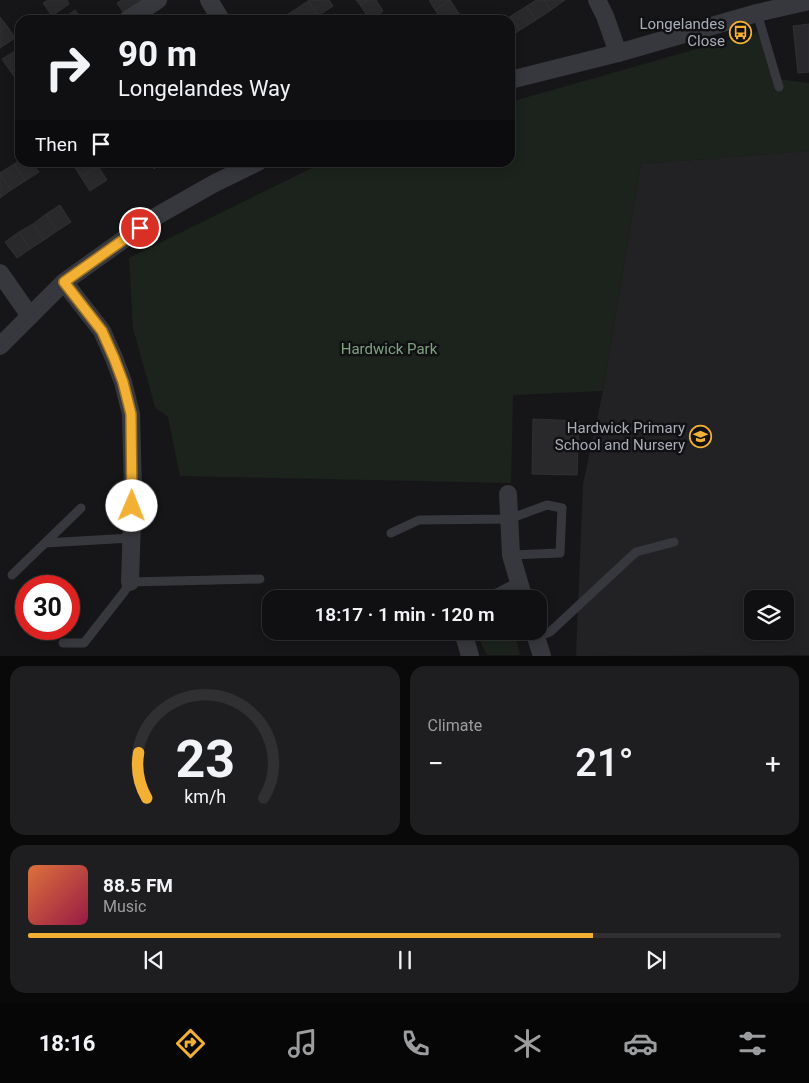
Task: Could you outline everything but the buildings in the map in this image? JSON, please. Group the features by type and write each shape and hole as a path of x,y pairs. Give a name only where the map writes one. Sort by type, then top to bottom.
{"street":[{"path":"136,15 158,0"},
{"path":"208,0 218,15"},
{"path":"597,0 605,16 618,53"},
{"path":"515,79 618,53 757,13 809,1"},
{"path":"0,346 64,282 155,218 215,183 248,167"},
{"path":"0,273 30,316"},
{"path":"64,282 102,331 123,382 131,414 133,490 130,582"},
{"path":"508,494 511,555 521,590"},
{"path":"465,640 470,656"},
{"path":"537,640 542,656"}],"lane":[{"path":"757,13 779,87"},
{"path":"391,533 419,520 509,519 547,505 562,508 560,553 511,555"},
{"path":"12,575 81,508"},
{"path":"45,543 132,538"},
{"path":"547,632 550,632 636,552 674,542"},
{"path":"63,643 84,643 130,582 260,579"}],"shaded area":[{"name":"Hardwick Primary School and Nursery","path":"809,151 809,655 576,656 583,484 603,391 641,164"}],"green space":[{"name":"Hardwick Park","path":"757,32 777,79 809,83 809,151 641,164 603,391 513,395 511,483 180,476 168,417 155,407 133,328 129,258 314,167 515,167 515,101"},
{"path":"516,640 520,655 487,655 480,641"}],"place":[{"name":"Longelandes Close","path":"741,33"},
{"name":"Hardwick Primary School and Nursery","path":"701,437"}],"route":[{"path":"132,506 131,414 123,382 102,331 64,282 140,228"}]}
